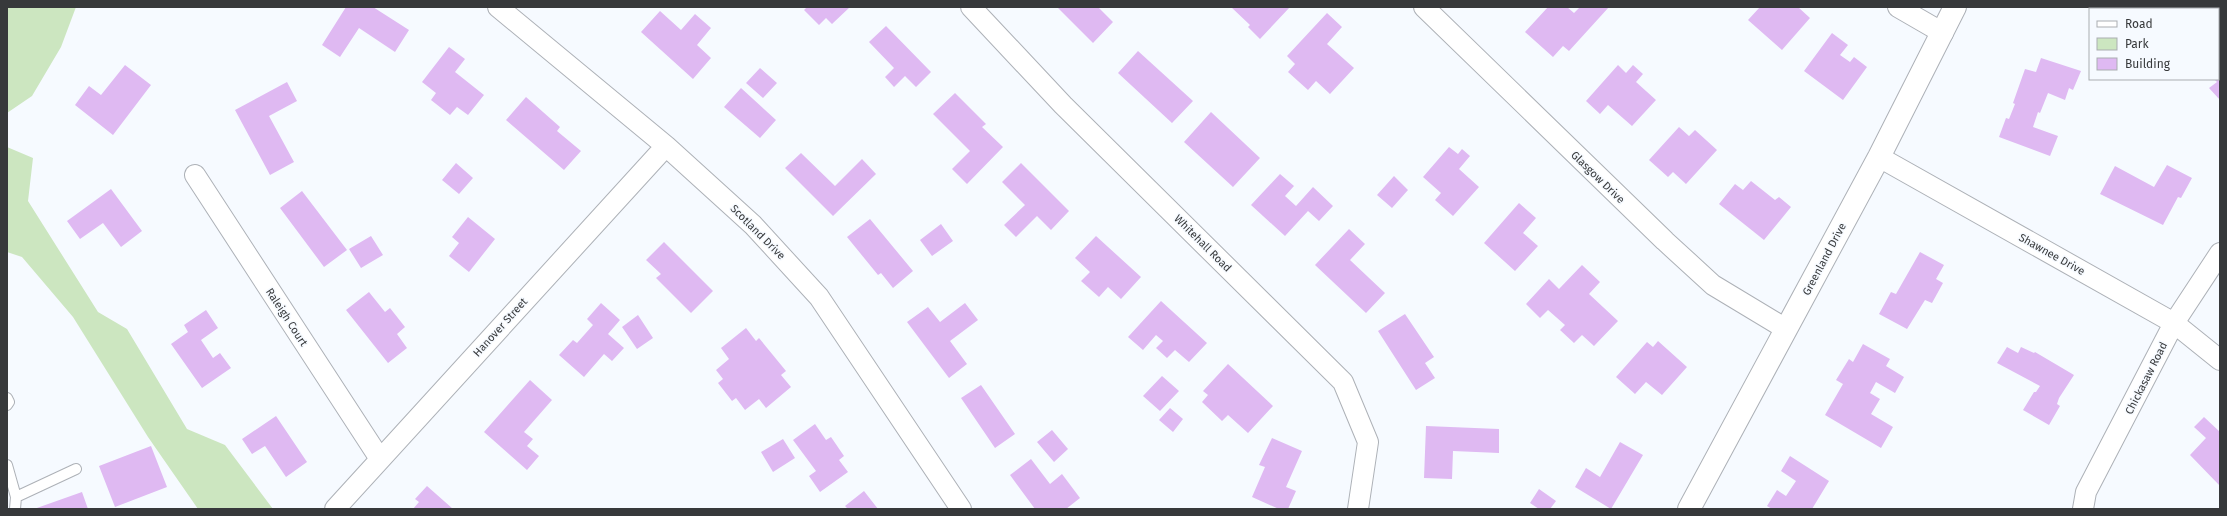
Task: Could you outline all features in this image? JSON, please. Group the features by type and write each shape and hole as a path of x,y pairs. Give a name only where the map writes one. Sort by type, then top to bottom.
{"street":[{"name":"Scotland Drive","path":"498,7 666,146 753,225 819,297 961,509"},
{"name":"Whitehall Road","path":"972,7 1064,105 1343,382 1368,442 1358,509"},
{"name":"Glasgow Drive","path":"1424,7 1659,236 1713,284 1786,329"},
{"path":"1898,7 1943,34"},
{"name":"Greenland Drive","path":"1689,509 1879,157 1943,34 1955,7"},
{"name":"Hanover Street","path":"335,509 666,146"},
{"name":"Shawnee Drive","path":"1879,157 2174,323 2220,360"},
{"name":"Raleigh Court","path":"195,175 380,459"},
{"name":"Chickasaw Road","path":"2083,509 2086,492 2174,323 2220,253"}],"lane":[{"path":"7,398 9,402 7,405"},
{"path":"7,465 16,497 15,509"},
{"path":"16,497 76,469"}],"green space":[{"path":"7,7 76,7 61,47 32,96 7,113"},
{"path":"7,147 33,158 28,201 98,312 127,329 187,429 225,445 273,509 198,509 148,437 73,317 22,257 7,252"}],"building":[{"path":"346,7 373,7 409,30 395,52 359,28 340,57 322,45"},
{"path":"807,7 850,7 832,24 826,18 819,25 804,10"},
{"path":"1057,7 1100,7 1099,8 1113,22 1093,43"},
{"path":"1231,7 1290,7 1260,39 1248,27 1250,25"},
{"path":"1548,7 1567,7 1574,13 1580,7 1609,7 1569,51 1563,46 1553,57 1525,32"},
{"path":"1760,7 1798,7 1810,18 1782,50 1748,20"},
{"path":"2147,7 2196,8 2148,8"},
{"path":"660,11 681,30 695,14 711,28 697,45 711,58 693,79 641,32"},
{"path":"1327,13 1342,27 1327,44 1354,68 1330,94 1316,81 1308,90 1288,72 1295,64 1287,56"},
{"path":"886,26 931,72 916,87 905,76 894,87 885,77 894,68 869,42"},
{"path":"1832,33 1848,45 1840,55 1850,62 1854,57 1867,67 1843,100 1804,71"},
{"path":"2220,34 2220,100 2209,88 2217,82 2215,80 2219,80"},
{"path":"449,47 465,59 455,72 484,95 468,115 457,107 450,115 431,100 436,93 422,82"},
{"path":"1138,51 1193,101 1172,123 1118,73"},
{"path":"2041,58 2081,71 2073,90 2069,88 2065,100 2048,93 2040,113 2038,112 2033,127 2058,136 2050,156 1999,137 2006,118 2009,119 2015,104 2013,103 2025,69 2036,72"},
{"path":"125,65 151,85 113,135 75,105 89,86 101,95"},
{"path":"1618,65 1626,73 1633,65 1643,74 1636,82 1656,100 1632,126 1608,105 1600,114 1586,101"},
{"path":"760,68 777,83 763,98 746,83"},
{"path":"287,82 297,101 269,116 294,162 270,175 235,110"},
{"path":"741,88 776,120 760,138 724,107"},
{"path":"955,93 986,124 982,127 1003,147 967,184 952,169 970,151 933,114"},
{"path":"526,97 560,127 557,131 581,151 564,170 506,120"},
{"path":"1211,112 1260,158 1233,187 1184,142"},
{"path":"1679,127 1689,136 1695,130 1717,150 1686,184 1673,172 1668,177 1649,160"},
{"path":"1449,147 1458,154 1462,149 1470,156 1459,169 1479,187 1453,216 1435,200 1441,193 1423,177"},
{"path":"801,153 835,186 862,159 876,174 833,216 785,168"},
{"path":"456,163 473,178 459,194 442,180"},
{"path":"1021,163 1069,211 1051,230 1037,216 1016,237 1004,225 1025,205 1002,182"},
{"path":"2167,165 2192,178 2181,198 2178,197 2163,225 2100,194 2115,166 2154,187"},
{"path":"1280,174 1294,186 1285,196 1296,206 1313,187 1333,206 1319,221 1308,211 1285,236 1251,205"},
{"path":"1394,176 1408,190 1392,208 1377,195"},
{"path":"1751,181 1775,200 1779,197 1791,207 1764,240 1719,204 1735,184 1743,190"},
{"path":"111,189 142,231 121,247 103,223 80,239 67,221"},
{"path":"302,191 347,250 324,267 280,208"},
{"path":"1519,203 1536,218 1523,233 1538,246 1515,271 1484,243"},
{"path":"468,217 495,239 469,272 449,256 459,243 452,237"},
{"path":"870,219 913,271 893,288 881,273 878,275 847,237"},
{"path":"941,224 953,241 932,256 920,240"},
{"path":"1349,229 1365,244 1350,260 1385,293 1366,313 1315,265"},
{"path":"371,236 383,255 361,268 349,249"},
{"path":"1096,236 1141,277 1121,299 1108,287 1099,297 1081,281 1090,272 1075,258"},
{"path":"664,242 713,291 691,313 656,278 661,274 646,260"},
{"path":"1920,252 1944,265 1936,279 1943,283 1932,303 1925,300 1907,329 1879,314 1891,292 1896,294"},
{"path":"1582,265 1600,282 1589,294 1618,321 1594,346 1582,335 1574,343 1560,330 1565,325 1548,310 1540,318 1526,304 1549,279 1559,289"},
{"path":"369,292 385,312 390,308 405,327 397,334 407,348 388,363 346,310"},
{"path":"1161,301 1207,343 1189,362 1175,350 1167,358 1156,348 1163,341 1156,335 1143,350 1128,337"},
{"path":"601,303 620,320 608,334 624,348 612,361 604,354 584,377 559,355 573,340 577,343 593,325 587,319"},
{"path":"965,303 978,320 950,341 967,364 949,378 907,322 928,307 940,322"},
{"path":"206,310 218,328 201,340 213,358 220,353 231,368 202,388 171,344 188,332 184,325"},
{"path":"1405,314 1434,357 1425,363 1435,378 1416,390 1378,331"},
{"path":"638,315 653,338 637,349 622,327"},
{"path":"746,328 756,341 759,338 786,371 781,375 791,387 766,408 759,399 745,410 736,398 732,401 718,383 723,379 716,370 729,359 721,348"},
{"path":"1658,341 1687,367 1662,395 1646,382 1635,394 1616,377 1647,342 1653,347"},
{"path":"1863,344 1890,359 1886,366 1904,377 1895,393 1876,382 1870,393 1880,399 1871,414 1893,427 1881,448 1825,415 1843,384 1836,380 1849,359 1853,362"},
{"path":"2007,347 2018,353 2021,347 2034,353 2035,352 2074,375 2059,398 2057,404 2060,406 2049,425 2023,410 2034,392 2036,392 2040,386 1997,363"},
{"path":"1228,364 1273,406 1248,433 1228,415 1222,421 1202,402 1208,395 1203,391"},
{"path":"1162,376 1179,391 1160,411 1143,396"},
{"path":"530,380 552,400 524,432 533,439 527,446 539,456 527,470 484,432"},
{"path":"981,385 1015,434 995,448 961,398"},
{"path":"1170,408 1183,419 1173,432 1159,420"},
{"path":"276,416 307,462 286,477 265,446 252,454 242,439"},
{"path":"2204,417 2220,432 2220,486 2190,455 2206,438 2194,427"},
{"path":"815,424 826,440 831,437 844,456 839,460 848,472 820,492 809,476 816,471 793,440"},
{"path":"1426,426 1499,429 1499,453 1453,451 1452,479 1424,478"},
{"path":"1052,430 1068,449 1054,462 1037,442"},
{"path":"1272,438 1302,451 1286,487 1296,491 1288,509 1279,509 1252,497 1265,467 1259,465"},
{"path":"783,439 795,458 773,472 761,452"},
{"path":"1620,442 1643,455 1611,509 1575,487 1586,468 1600,477"},
{"path":"151,446 167,487 115,507 99,466"},
{"path":"1790,456 1829,481 1812,509 1772,509 1767,506 1777,490 1786,496 1796,481 1781,471"},
{"path":"1031,459 1050,484 1062,474 1080,498 1066,509 1035,509 1010,475"},
{"path":"427,486 453,509 413,509 419,502 415,499"},
{"path":"1539,489 1556,501 1550,509 1539,509 1530,503"},
{"path":"864,491 878,509 848,509 845,506"},
{"path":"82,492 88,509 34,509"}]}
